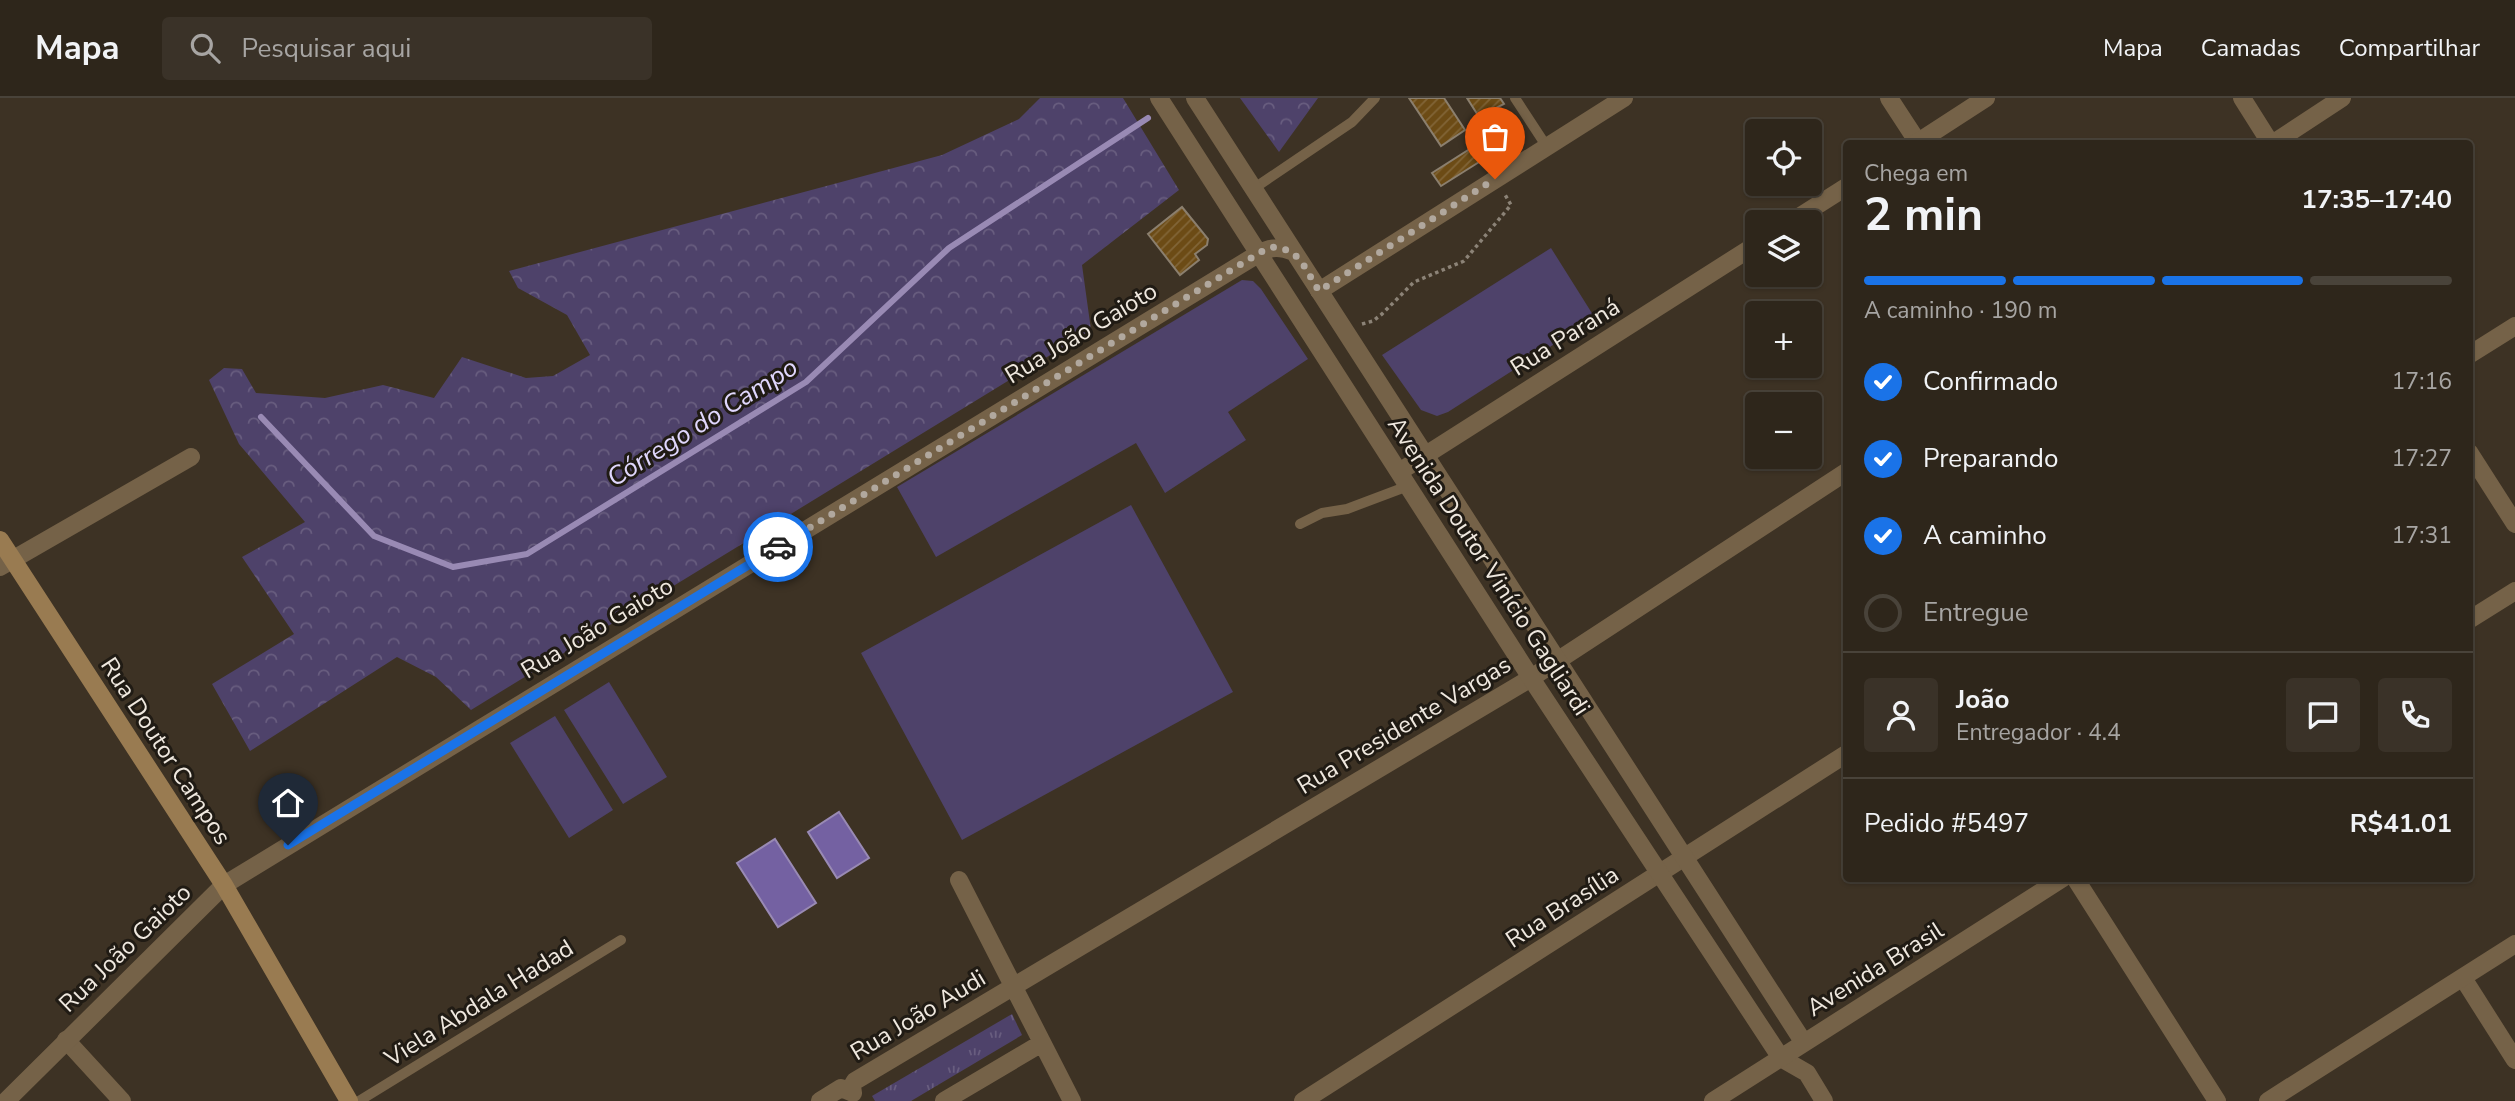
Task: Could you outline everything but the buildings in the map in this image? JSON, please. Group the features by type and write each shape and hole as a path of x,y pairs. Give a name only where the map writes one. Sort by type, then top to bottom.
{"main road":[{"name":"Rua Doutor Campos","path":"0,540 7,564 224,885 349,1101"}],"street":[{"name":"Avenida Doutor Vinício Gagliardi","path":"1158,98 1531,678 1781,1058"},
{"name":"Avenida Doutor Vinício Gagliardi","path":"1195,98 1804,1043"},
{"path":"1284,293 1297,298 1309,298 1624,98"},
{"path":"1889,98 1915,140"},
{"path":"1922,140 1986,98"},
{"path":"2242,98 2268,140"},
{"path":"2277,140 2342,98"},
{"path":"1810,210 1843,189"},
{"path":"1258,254 1269,247 1280,247 1294,252"},
{"name":"Rua Paraná","path":"1403,479 1425,455 1745,252"},
{"name":"Rua João Gaioto","path":"6,1101 224,885 1258,254"},
{"path":"2473,352 2515,326"},
{"path":"7,564 191,457"},
{"path":"2473,459 2515,524"},
{"name":"Rua Presidente Vargas","path":"1014,987 1531,678 1843,474"},
{"path":"2473,617 2515,591"},
{"name":"Rua Brasília","path":"1303,1101 1843,756"},
{"path":"959,880 1072,1101"},
{"name":"Avenida Brasil","path":"1713,1101 2057,882"},
{"path":"2078,882 2217,1101"},
{"path":"2268,1101 2515,944"},
{"path":"2463,978 2515,1060"},
{"name":"Rua João Audi","path":"855,1097 852,1086 855,1081 1014,987"},
{"path":"66,1040 122,1101"},
{"path":"944,1101 1042,1043"},
{"path":"1804,1043 1807,1073 1824,1101"},
{"path":"1781,1058 1807,1073"},
{"name":"Rua João Audi","path":"820,1101 841,1088 855,1097"}],"lane":[{"path":"1253,189 1352,122 1375,98"},
{"path":"1515,98 1547,147"},
{"path":"1300,524 1322,513 1347,509 1403,479"},
{"name":"Viela Abdala Hadad","path":"359,1101 621,940"}],"path":[{"path":"1347,333 1357,326 1373,321 1414,282 1455,266 1471,253 1511,205 1495,179"}],"green space":[{"path":"1040,98 1123,98 1179,190 1082,265 1091,330 471,710 436,677 397,657 250,751 212,684 294,634 242,557 305,522 239,444 209,380 224,368 242,369 256,393 325,398 383,385 434,398 462,357 526,378 553,376 590,355 567,315 518,288 509,271 942,155 1019,119"},
{"path":"1240,98 1318,98 1279,152"},
{"path":"1551,248 1595,318 1448,412 1437,416 1421,410 1382,355"},
{"path":"1242,280 1253,281 1261,289 1308,359 1228,412 1246,440 1165,493 1136,443 936,557 897,487"},
{"path":"1131,505 1233,692 962,840 861,653"},
{"path":"609,682 667,777 623,804 564,710"},
{"path":"555,716 613,810 569,838 510,743"},
{"path":"1012,1014 1022,1035 911,1101 875,1101 872,1096"}],"shaded area":[{"path":"839,812 869,858 837,878 808,832"},
{"path":"775,839 816,903 778,927 737,863"}],"waterway":[{"name":"Córrego do Campo","path":"261,417 374,536 453,567 527,554 806,382 949,248 1148,118"}],"way so far":[{"path":"778,547 1269,247 1280,247 1294,252 1319,291 1495,179"}],"route":[{"path":"288,845 778,547"}]}
